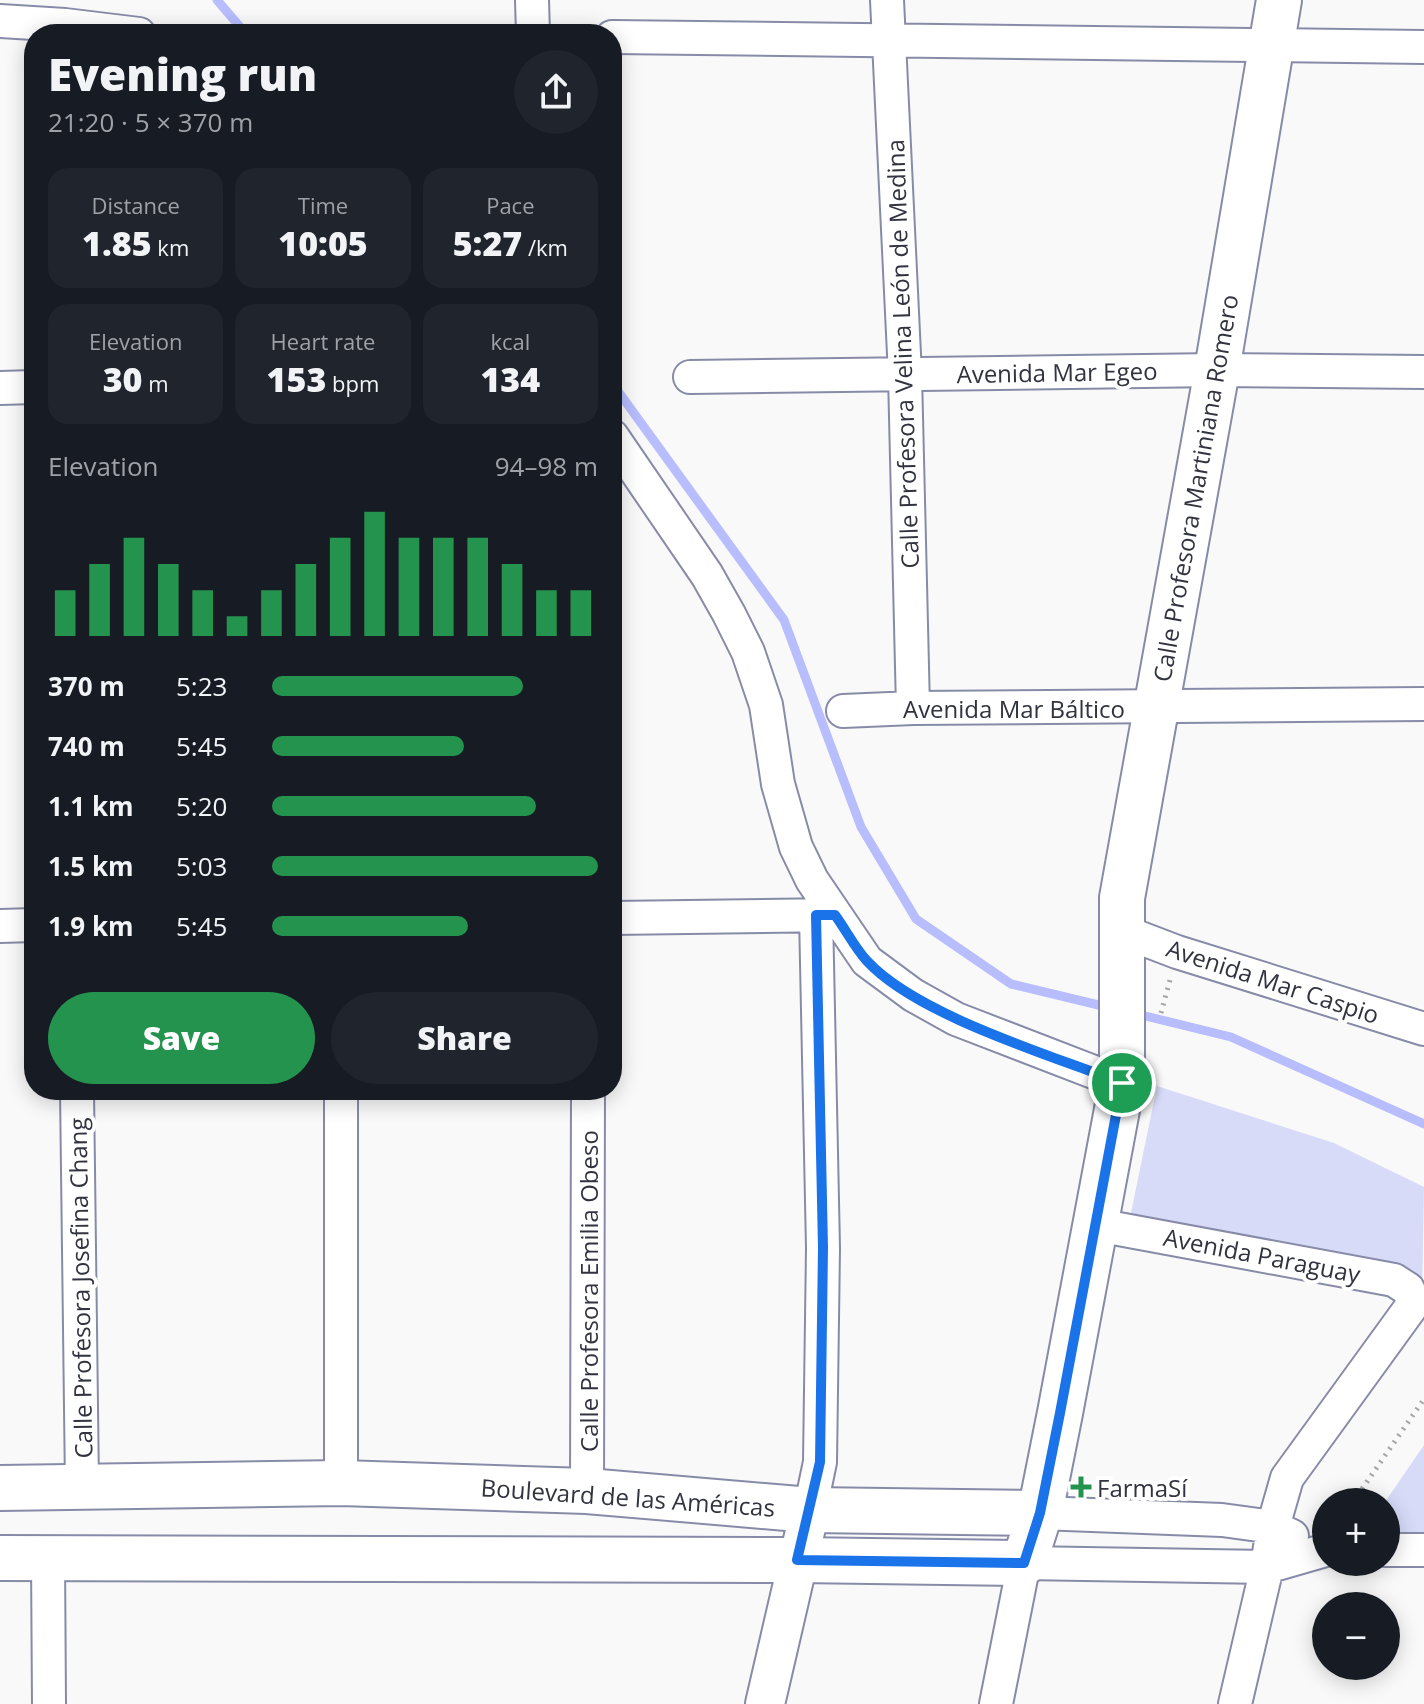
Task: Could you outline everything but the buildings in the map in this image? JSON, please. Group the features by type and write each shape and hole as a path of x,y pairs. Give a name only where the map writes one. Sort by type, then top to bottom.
{"main road":[{"name":"Calle Profesora Martiniana Romero","path":"1122,1083 1122,898 1217,370 1279,0"},
{"path":"1024,1563 1040,1513 1122,1083"},
{"name":"Boulevard de las Américas","path":"0,1488 341,1483 587,1491 810,1510 1040,1513"},
{"name":"Boulevard de las Américas","path":"0,1558 1024,1563"}],"street":[{"path":"532,0 533,24"},
{"name":"Calle Profesora Velina León de Medina","path":"887,0 905,375 913,708"},
{"path":"0,21 64,20 85,24"},
{"path":"622,37 1424,47"},
{"name":"Avenida Mar Egeo","path":"690,377 1217,370 1424,372"},
{"path":"0,388 24,387"},
{"path":"622,451 707,575 748,652 766,705 778,784 796,847 826,915 867,961 913,995 956,1019 1122,1083"},
{"name":"Avenida Mar Báltico","path":"843,711 1424,704"},
{"path":"622,918 826,915"},
{"path":"765,1704 820,1462 826,915"},
{"path":"0,926 24,925"},
{"name":"Avenida Mar Caspio","path":"1122,931 1177,952 1424,1029"},
{"name":"Calle Profesora Josefina Chang","path":"77,1100 82,1486"},
{"path":"341,1100 341,1483"},
{"name":"Calle Profesora Emilia Obeso","path":"587,1491 588,1100"},
{"name":"Avenida Paraguay","path":"1097,1225 1394,1280 1408,1289 1414,1303 1287,1478 1273,1527"},
{"name":"Boulevard de las Américas","path":"1040,1513 1222,1520 1273,1527 1312,1545"},
{"path":"1235,1704 1267,1567 1273,1527"},
{"path":"1400,1550 1424,1550"},
{"name":"Boulevard de las Américas","path":"1024,1563 1267,1567 1312,1553"},
{"path":"48,1557 49,1704"},
{"path":"996,1704 1024,1563"}],"path":[{"path":"1363,1488 1424,1399"}],"shaded area":[{"path":"1157,1086 1334,1143 1424,1187 1422,1299 1124,1247"},
{"path":"1424,1445 1424,1547 1400,1549 1400,1488 1395,1488"}],"waterway":[{"path":"217,0 238,24"},
{"path":"622,397 784,620 861,827 916,919 1011,984 1111,1008"},
{"path":"1133,1013 1231,1037 1424,1124"}],"place":[{"name":"FarmaSí","path":"1081,1487"}],"route":[{"path":"816,915 835,915 867,961 913,995 956,1019 1122,1083 1040,1513 1024,1563 797,1560 820,1462 823,1248 816,915"}]}
